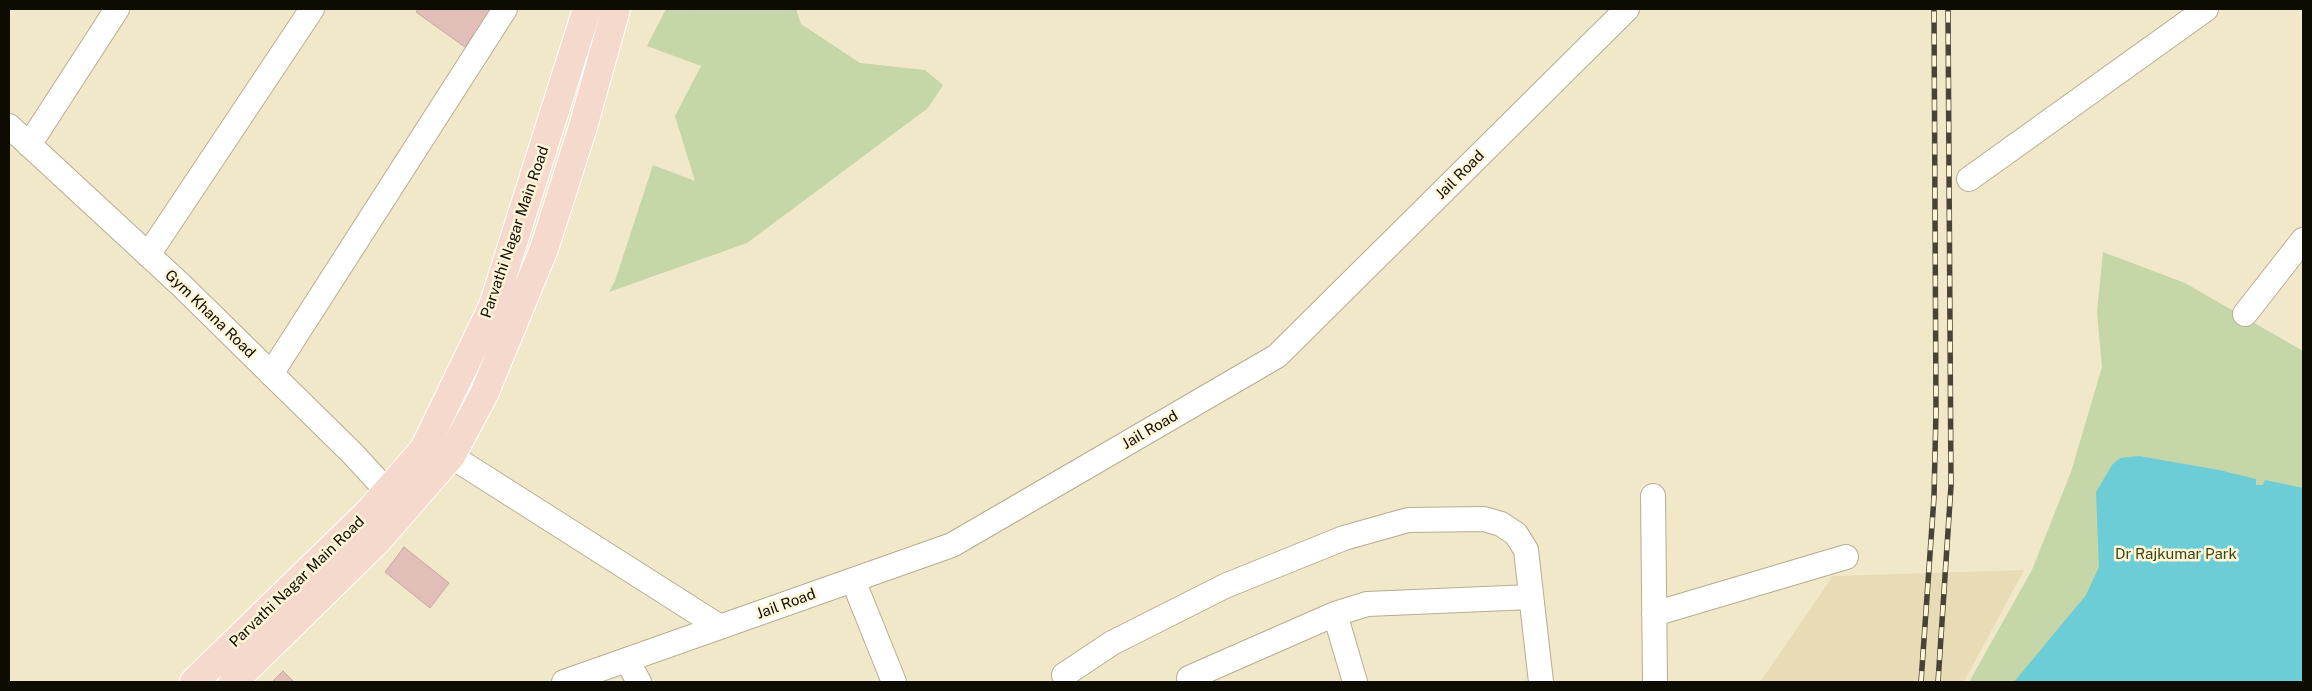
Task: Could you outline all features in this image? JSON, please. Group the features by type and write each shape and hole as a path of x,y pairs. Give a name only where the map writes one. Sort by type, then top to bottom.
{"main road":[{"name":"Parvathi Nagar Main Road","path":"234,682 377,541 493,306 587,9"},
{"name":"Parvathi Nagar Main Road","path":"194,682 369,512 397,499 451,456 484,394 544,249 583,128 616,9"}],"street":[{"path":"29,145 117,9"},
{"path":"148,255 312,9"},
{"path":"271,374 505,9"},
{"name":"Jail Road","path":"564,682 952,545 1277,356 1626,9"},
{"path":"1969,180 2206,9"},
{"name":"Gym Khana Road","path":"9,126 148,255 397,499"},
{"path":"2245,314 2303,240"},
{"path":"451,456 720,627"},
{"path":"1653,496 1655,682"},
{"path":"1064,675 1112,643 1225,586 1344,538 1408,520 1484,519 1501,524 1516,534 1526,550 1541,682"},
{"path":"1654,614 1846,557"},
{"path":"853,580 894,682"},
{"path":"1189,678 1335,614 1367,604 1531,597"},
{"path":"1335,614 1355,682"},
{"path":"627,660 639,682"}],"shaded area":[{"path":"2024,570 1964,682 1760,682 1833,576"}],"green space":[{"path":"666,9 796,9 801,24 860,63 925,70 943,85 928,108 747,243 609,292 615,281 653,165 695,181 675,116 701,66 647,46"},
{"name":"Dr Rajkumar Park","path":"2103,252 2185,283 2303,351 2303,682 1969,682 2032,570 2071,472 2102,367 2097,312"}],"water":[{"path":"2139,456 2219,470 2256,479 2256,485 2263,485 2265,480 2303,488 2303,682 2014,682 2086,595 2099,567 2096,492 2112,465 2120,458"}],"building":[{"path":"418,9 493,9 465,47 416,12"},
{"path":"404,547 449,583 430,608 385,572"},
{"path":"283,671 294,682 272,682"}],"railway":[{"path":"1921,682 1934,497 1936,411 1934,9"},
{"path":"1938,682 1951,486 1948,9"}]}
